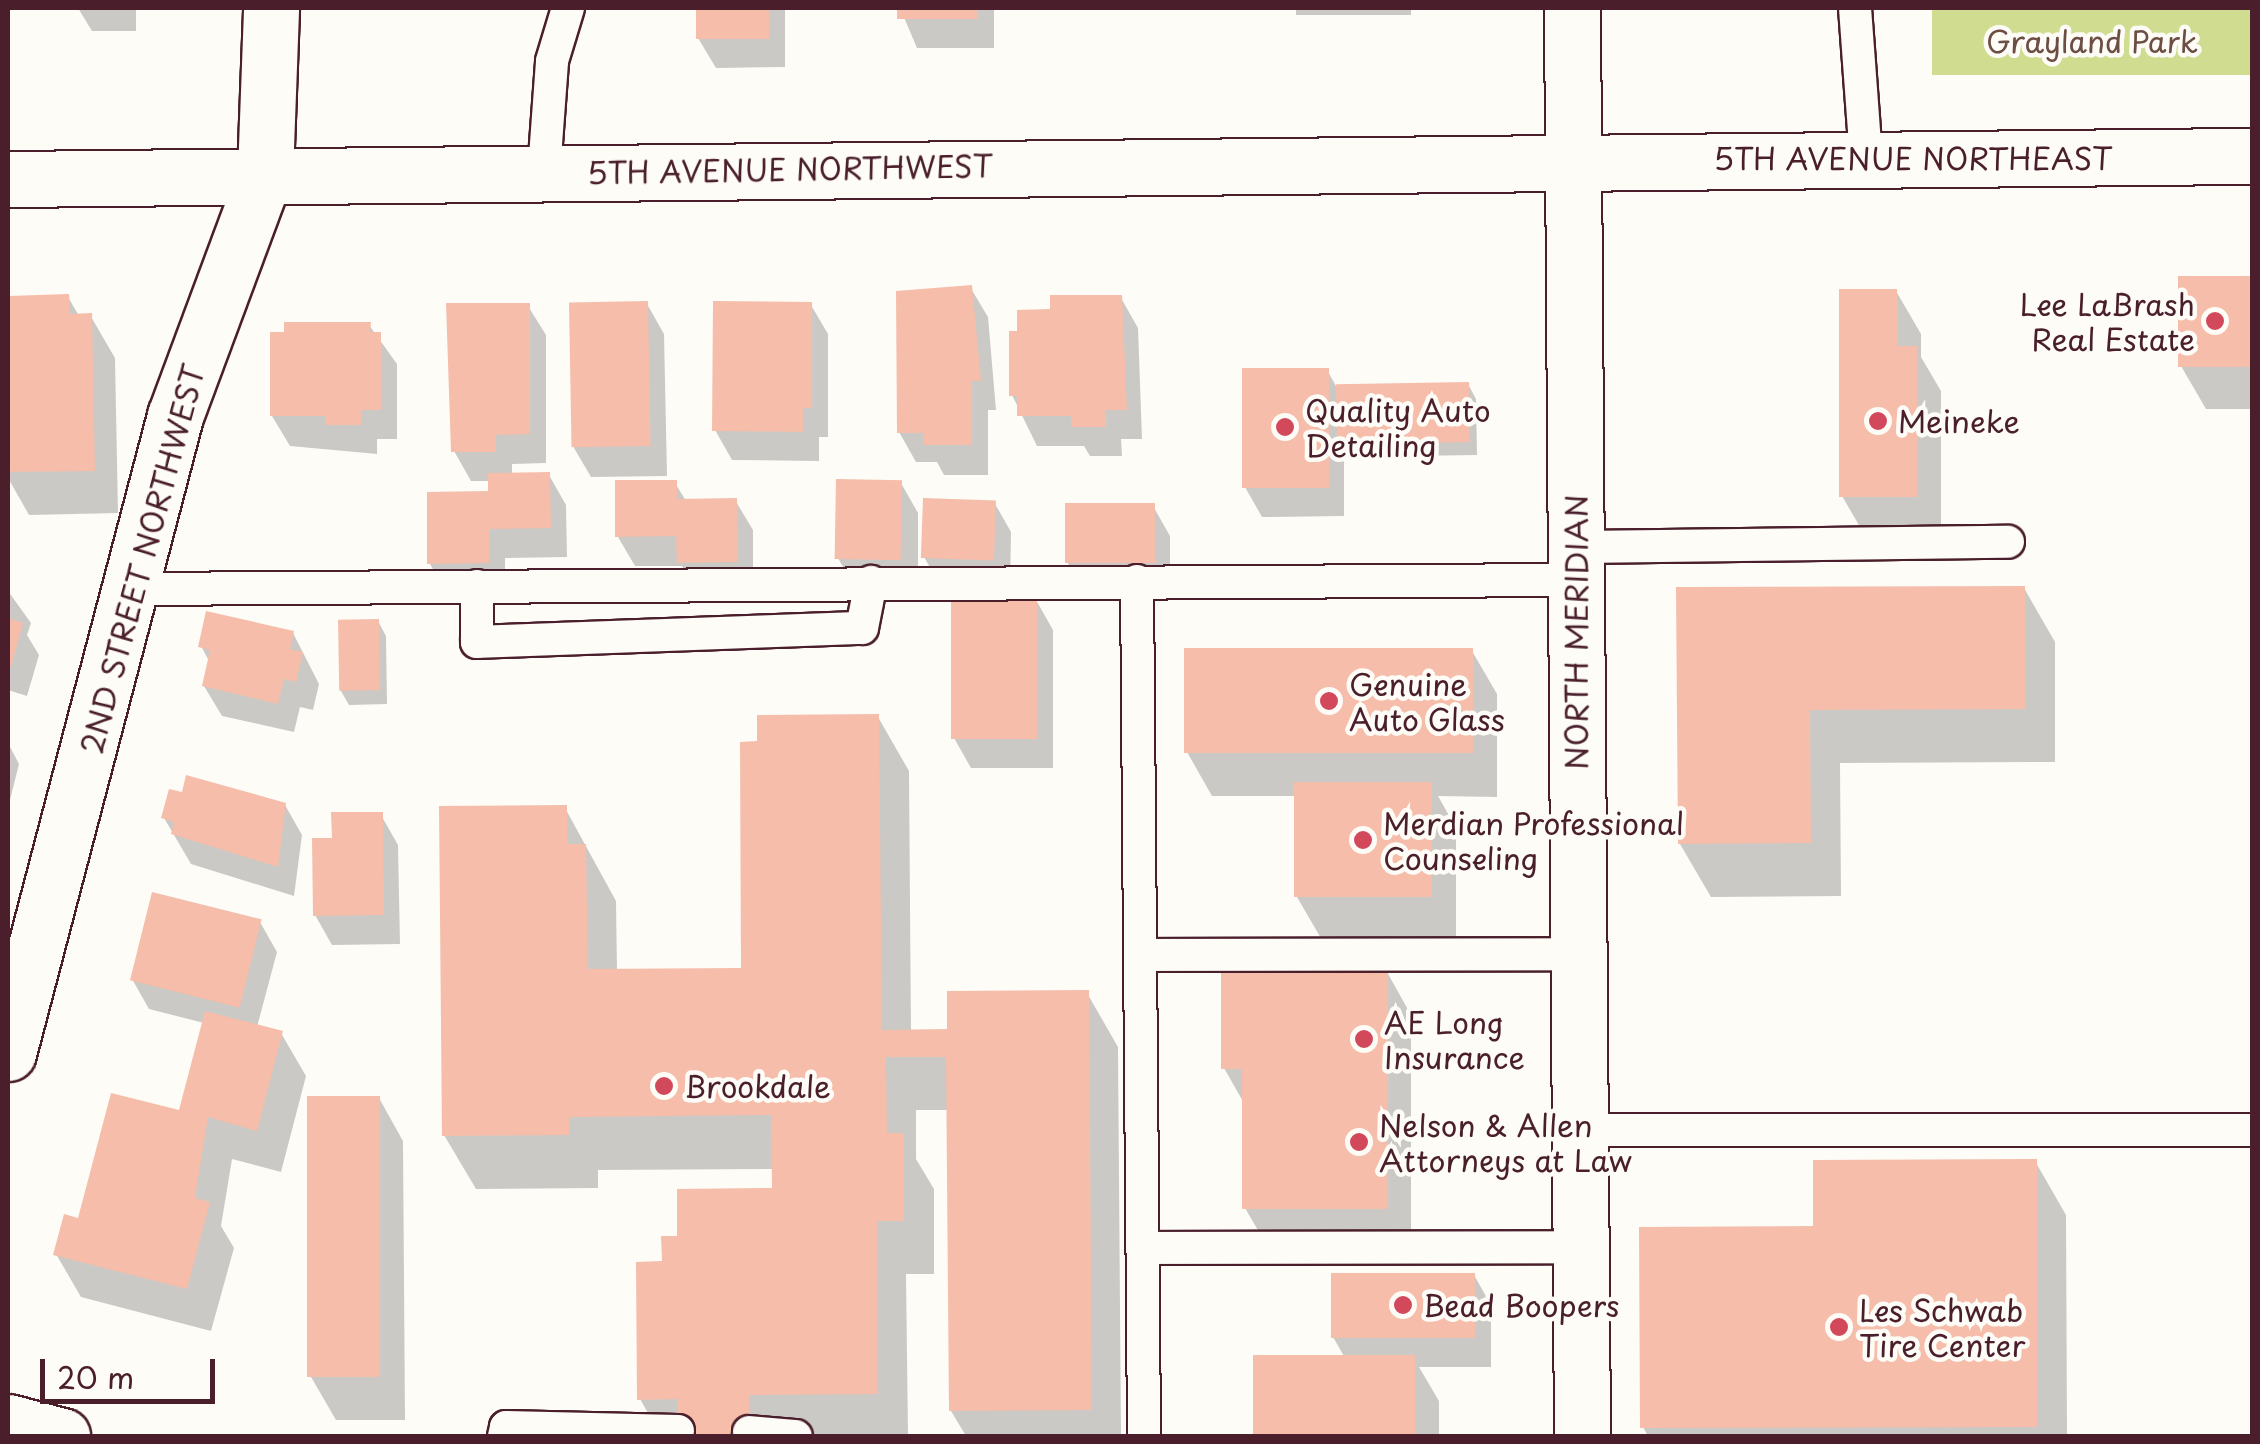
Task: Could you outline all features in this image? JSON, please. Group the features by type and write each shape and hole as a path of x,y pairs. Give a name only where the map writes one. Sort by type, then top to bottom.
{"street":[{"name":"2ND STREET NORTHWEST","path":"8,1052 176,416 264,174 271,8"},
{"name":"NORTH MERIDIAN","path":"1572,8 1582,1436"},
{"name":"5TH AVENUE NORTHEAST","path":"1573,160 2252,156"},
{"name":"5TH AVENUE NORTHWEST","path":"8,179 1573,160"},
{"path":"8,1422 62,1436"}],"lane":[{"path":"544,172 552,61 568,8"},
{"path":"1855,8 1866,158"},
{"path":"133,589 1137,581 2008,542"},
{"path":"1137,581 1144,1436"},
{"path":"477,586 477,642 862,628 872,582"},
{"path":"1140,954 1579,954"},
{"path":"1580,1130 2252,1130"},
{"path":"1143,1248 1581,1247"},
{"path":"504,1436 506,1427 678,1431"},
{"path":"750,1432 796,1436"}],"green space":[{"name":"Grayland Park","path":"1932,8 2252,8 2252,75 1932,75"}],"building":[{"path":"696,8 769,8 769,39 696,39"},
{"path":"897,8 978,8 978,19 897,19"},
{"name":"Lee LaBrash Real Estate","path":"2178,276 2252,276 2252,367 2178,367"},
{"path":"972,285 981,381 972,381 972,445 924,445 924,433 897,433 896,291"},
{"name":"Meineke","path":"1839,289 1897,289 1898,346 1917,346 1918,497 1839,497"},
{"path":"69,294 70,314 92,313 95,471 8,472 8,296"},
{"path":"1050,295 1122,295 1127,410 1106,410 1106,427 1071,427 1071,416 1017,416 1017,396 1009,396 1009,331 1017,331 1017,310 1050,309"},
{"path":"648,301 651,446 572,447 569,302"},
{"path":"713,301 812,302 812,408 803,408 803,432 712,431"},
{"path":"446,303 530,303 530,434 496,435 496,452 451,452"},
{"path":"284,322 371,322 370,332 381,332 381,410 361,410 361,425 325,425 325,416 270,416 270,332 284,332"},
{"name":"Quality Auto Detailing","path":"1242,368 1329,368 1329,488 1242,488"},
{"path":"1469,382 1470,442 1337,444 1336,384"},
{"path":"550,472 551,528 489,529 489,563 427,564 427,492 488,491 488,473"},
{"path":"836,479 902,480 901,560 835,559"},
{"path":"615,480 677,480 677,499 737,498 738,562 677,563 676,536 615,537"},
{"path":"923,498 996,501 994,561 921,558"},
{"path":"1065,503 1155,503 1155,563 1065,563"},
{"path":"2025,586 2025,709 1810,710 1811,843 1678,844 1676,587"},
{"path":"951,597 1037,597 1037,739 951,739"},
{"path":"206,611 294,631 290,649 303,652 296,682 284,679 278,704 202,686 210,650 198,647"},
{"path":"8,618 23,623 11,667 8,666"},
{"path":"379,619 380,690 339,691 338,620"},
{"name":"Genuine Auto Glass","path":"1184,648 1473,648 1473,753 1184,753"},
{"name":"Brookdale","path":"879,714 882,1030 947,1029 947,991 1089,990 1092,1410 949,1411 946,1057 886,1057 887,1133 904,1133 904,1221 877,1221 878,1394 749,1395 749,1436 678,1436 678,1399 637,1400 636,1262 662,1261 661,1236 677,1236 677,1189 772,1188 771,1115 569,1117 569,1135 442,1136 439,806 567,805 567,844 586,844 588,969 741,968 740,742 757,741 757,715"},
{"path":"186,775 286,803 278,867 171,834 174,822 161,818 169,789 182,792"},
{"name":"Merdian Professional Counseling","path":"1294,782 1432,782 1432,897 1294,897"},
{"path":"331,812 383,812 384,915 313,916 312,838 332,838"},
{"path":"152,892 262,919 240,1008 130,980"},
{"path":"1221,969 1388,969 1388,1209 1242,1209 1242,1069 1221,1069"},
{"path":"205,1011 283,1031 257,1131 208,1117 195,1198 210,1202 187,1289 53,1255 64,1214 78,1218 111,1093 179,1110"},
{"path":"307,1096 380,1096 380,1377 307,1377"},
{"name":"Les Schwab Tire Center","path":"2037,1159 2038,1427 1640,1428 1639,1227 1813,1226 1813,1160"},
{"name":"Bead Boopers","path":"1331,1273 1475,1273 1475,1338 1331,1338"},
{"path":"1253,1355 1415,1355 1415,1436 1253,1436"}],"place":[{"name":"Lee LaBrash Real Estate","path":"2215,321"},
{"name":"Meineke","path":"1878,421"},
{"name":"Quality Auto Detailing","path":"1285,427"},
{"name":"Genuine Auto Glass","path":"1329,701"},
{"name":"Merdian Professional Counseling","path":"1363,840"},
{"name":"AE Long Insurance","path":"1364,1039"},
{"name":"Brookdale","path":"664,1086"},
{"name":"Nelson & Allen Attorneys at Law","path":"1359,1142"},
{"name":"Bead Boopers","path":"1403,1305"},
{"name":"Les Schwab Tire Center","path":"1839,1327"}]}
